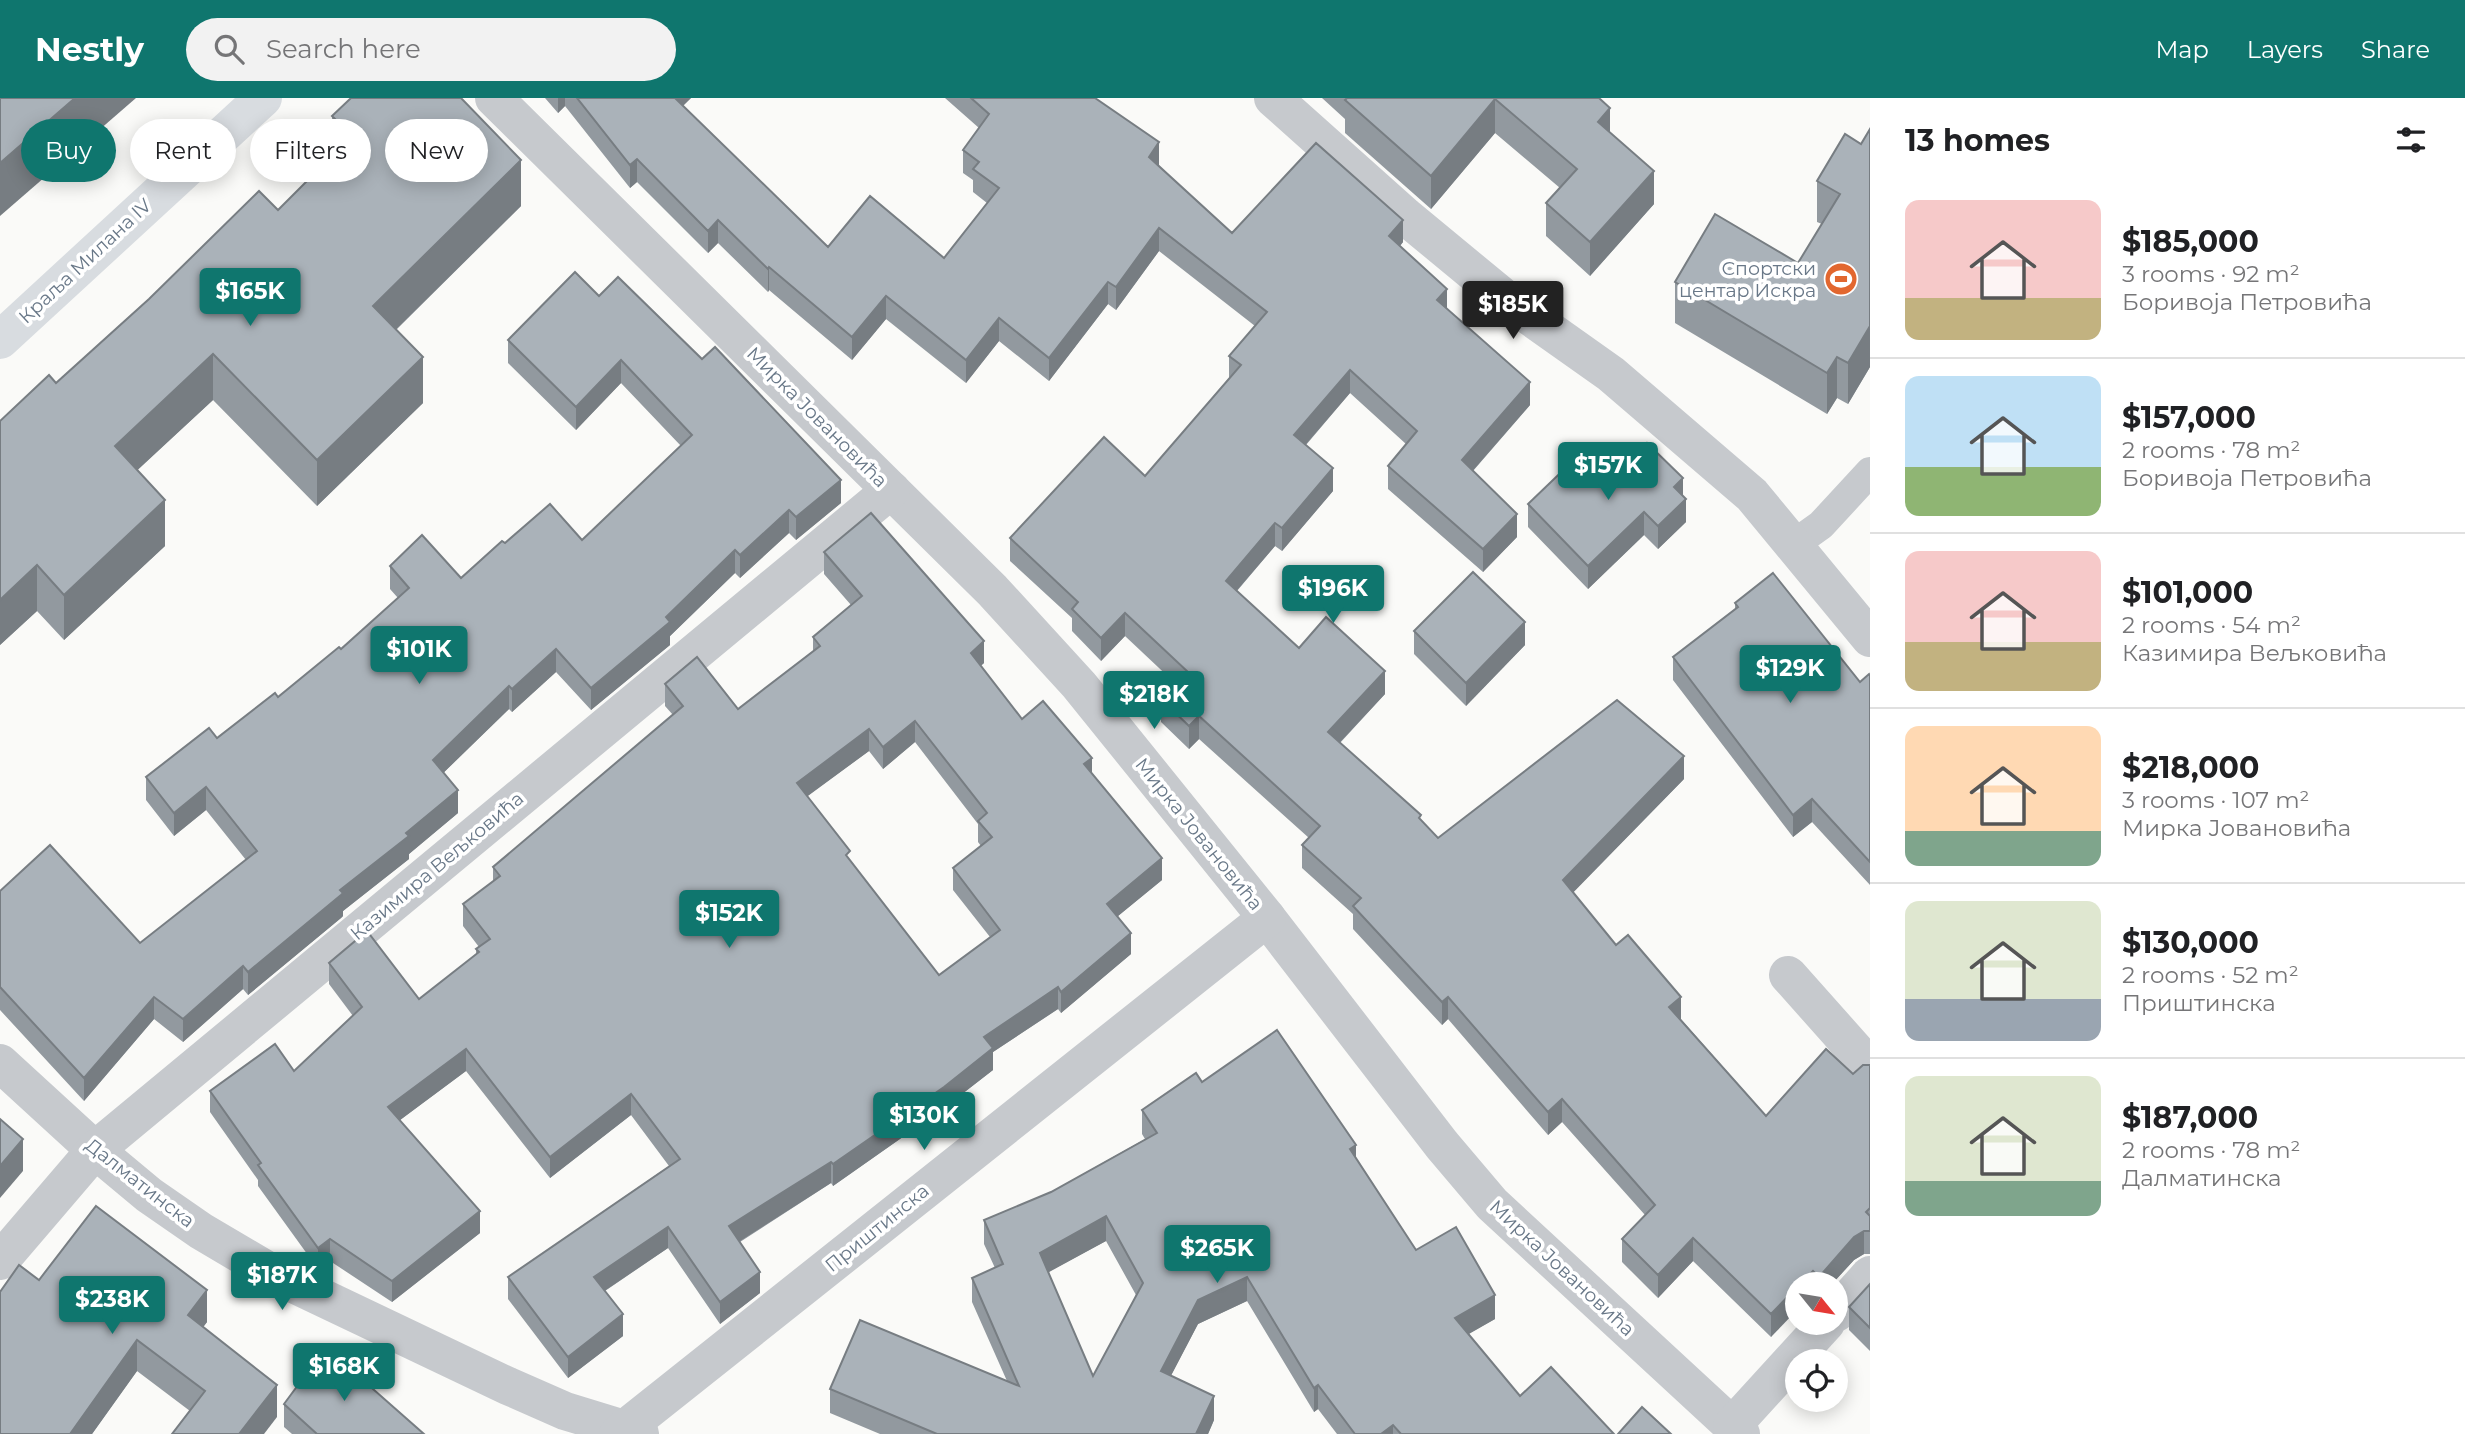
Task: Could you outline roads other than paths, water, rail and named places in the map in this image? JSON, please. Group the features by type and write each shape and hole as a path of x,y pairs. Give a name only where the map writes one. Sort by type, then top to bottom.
{"main road":[{"name":"Краља Милана IV","path":"0,340 263,98"}],"street":[{"name":"Мирка Јовановића","path":"494,98 992,590 1079,685 1267,918 1442,1145 1492,1204 1737,1430"},
{"path":"1273,98 1405,216 1508,301 1611,374 1752,495 1870,638"},
{"name":"Казимира Вељковића","path":"0,1261 95,1150 891,489"},
{"name":"Приштинска","path":"628,1432 1267,918"},
{"path":"1788,975 1870,1067"},
{"name":"Далматинска","path":"0,1063 95,1150 149,1195 201,1231 279,1278 508,1387 628,1432"},
{"path":"1848,1300 1870,1275"},
{"path":"1737,1430 1816,1335"}],"lane":[{"path":"1793,544 1821,525 1870,472"}],"place":[{"name":"Спортски центар Искра","path":"1841,279"}]}
